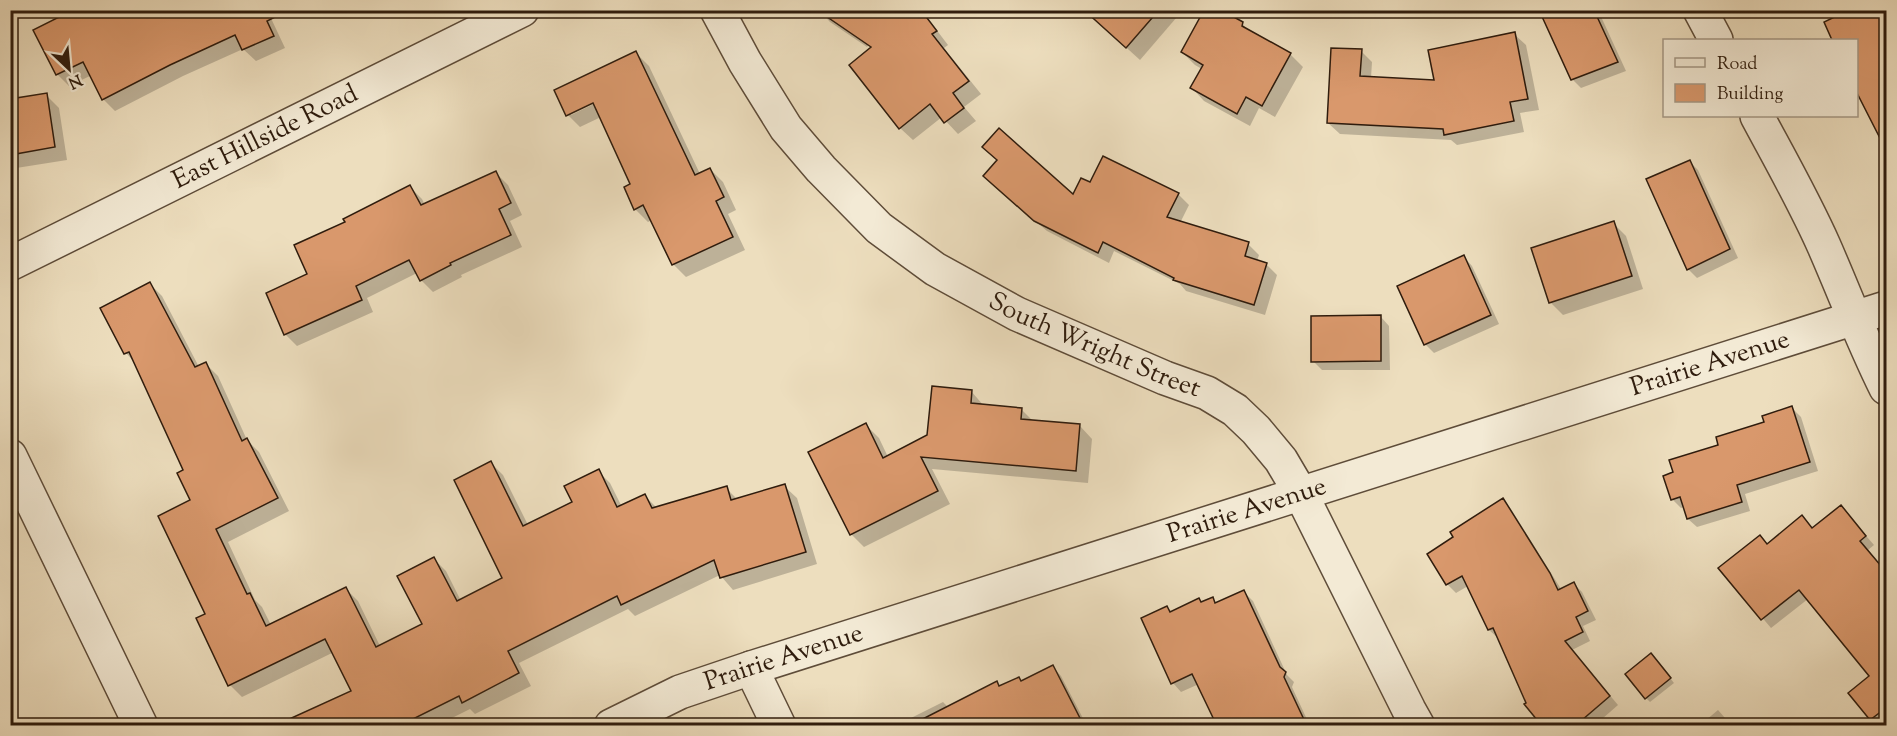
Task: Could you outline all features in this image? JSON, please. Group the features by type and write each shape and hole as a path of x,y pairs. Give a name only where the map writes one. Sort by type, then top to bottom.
{"street":[{"name":"East Hillside Road","path":"10,264 522,10"},
{"name":"South Wright Street","path":"717,10 745,62 786,128 821,169 879,228 935,268 1017,314 1165,378 1207,393 1234,410 1256,430 1281,460 1300,494 1418,726"},
{"path":"1700,10 1715,39"},
{"path":"1758,117 1823,244 1871,359 1887,388"},
{"name":"Prairie Avenue","path":"611,726 680,692 751,668 1887,308"},
{"path":"10,456 141,726"},
{"path":"751,668 779,726"}],"building":[{"path":"73,10 289,10 267,21 274,36 242,50 235,35 102,100 83,62 56,75 33,30"},
{"path":"817,10 921,10 937,31 932,34 969,81 953,93 964,108 944,123 930,104 899,129 849,65 871,47"},
{"path":"1084,10 1159,10 1126,48"},
{"path":"1204,10 1221,10 1243,22 1242,26 1291,53 1262,106 1246,97 1237,114 1190,88 1203,65 1181,52"},
{"path":"1539,10 1594,10 1618,62 1571,80"},
{"path":"1849,10 1887,10 1887,152 1858,95 1858,39 1832,39 1824,22"},
{"path":"1515,32 1528,99 1510,102 1514,121 1444,135 1443,129 1327,123 1331,48 1362,49 1360,76 1434,80 1428,50"},
{"path":"636,51 695,175 710,168 724,197 716,201 733,237 672,265 643,205 634,210 624,187 630,184 593,103 566,116 554,90"},
{"path":"47,93 55,147 10,155 10,99"},
{"path":"999,128 1073,194 1081,178 1090,182 1103,156 1179,193 1167,217 1249,242 1245,256 1267,263 1254,305 1173,280 1174,278 1103,242 1098,253 1034,221 983,176 997,160 982,147"},
{"path":"1690,160 1730,249 1687,270 1646,179"},
{"path":"496,171 511,203 499,209 511,235 450,263 451,265 420,281 409,260 356,286 362,300 284,335 266,293 307,274 294,245 345,222 343,219 410,185 421,205"},
{"path":"1614,221 1632,276 1549,303 1531,248"},
{"path":"1464,255 1491,315 1424,345 1397,286"},
{"path":"150,282 195,367 206,362 242,441 247,438 278,498 216,529 247,594 250,593 266,626 346,587 376,647 422,624 397,576 434,557 457,601 502,578 454,480 491,461 523,526 572,502 564,486 599,469 617,507 645,494 652,508 727,486 731,500 785,484 806,552 720,578 714,560 621,605 617,596 508,651 519,673 462,703 459,696 399,726 274,726 351,691 325,639 228,686 196,618 205,614 158,516 190,500 177,473 183,470 129,352 124,354 100,308"},
{"path":"1381,315 1381,361 1311,362 1311,316"},
{"path":"932,386 972,390 971,403 1022,408 1021,419 1080,424 1076,471 921,457 938,491 850,535 808,452 866,423 883,458 927,435"},
{"path":"1792,406 1810,462 1737,485 1742,502 1687,519 1680,497 1671,500 1663,476 1673,472 1669,460 1718,445 1716,437 1764,422 1762,416"},
{"path":"1503,498 1550,573 1558,590 1574,582 1588,611 1576,617 1583,632 1565,641 1610,696 1575,726 1542,726 1524,704 1526,703 1493,628 1488,630 1462,576 1446,585 1427,554 1453,537 1450,532"},
{"path":"1841,505 1866,536 1860,541 1887,573 1887,707 1870,720 1848,693 1869,676 1799,590 1761,620 1718,568 1760,535 1767,544 1802,515 1812,528"},
{"path":"1244,590 1280,667 1286,672 1284,677 1307,726 1217,726 1192,674 1171,684 1141,618 1167,606 1170,612 1199,598 1201,602 1213,597 1215,603"},
{"path":"1651,653 1671,678 1645,699 1625,674"},
{"path":"1053,665 1084,726 909,726 997,681 999,686 1019,677 1021,681"}]}
